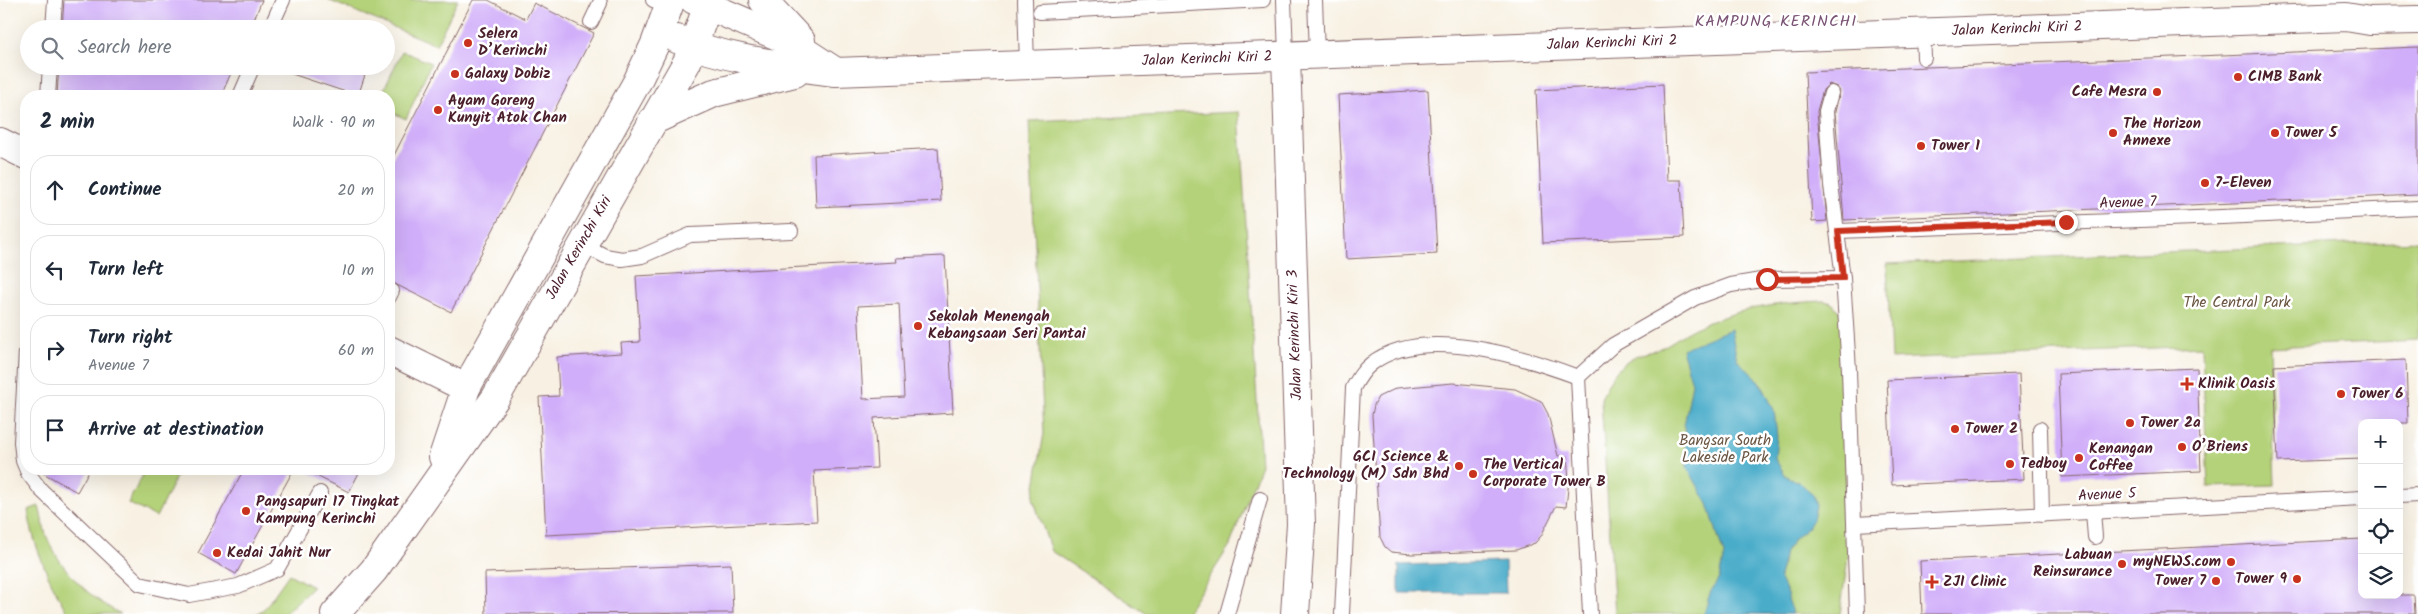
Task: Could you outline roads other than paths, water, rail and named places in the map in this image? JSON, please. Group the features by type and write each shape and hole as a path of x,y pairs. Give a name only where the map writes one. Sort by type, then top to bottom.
{"street":[{"path":"763,0 821,66"},
{"path":"684,2 787,40 821,66"},
{"name":"Jalan Kerinchi Kiri","path":"435,483 466,388 632,90 659,32 684,2"},
{"name":"Jalan Kerinchi Kiri","path":"335,614 374,570 496,397 694,46 684,2"},
{"path":"2346,17 2368,7 2418,3"},
{"name":"Jalan Kerinchi Kiri 2","path":"821,66 1027,65 1317,54 1923,45 2346,17 2370,21 2418,20"},
{"path":"659,32 694,46 741,58 821,66"},
{"name":"Jalan Kerinchi Kiri 3","path":"1286,56 1301,380 1301,524 1295,614"},
{"path":"652,121 714,93 821,66"},
{"path":"0,142 20,151"},
{"path":"0,161 20,159"},
{"path":"395,353 466,388"}],"lane":[{"path":"54,20 55,0"},
{"path":"274,20 283,0"},
{"path":"1025,0 1027,65"},
{"path":"1050,8 1116,4 1263,0"},
{"path":"1284,0 1286,56"},
{"path":"1315,0 1317,54"},
{"path":"591,22 600,3"},
{"path":"48,90 49,75"},
{"path":"243,90 249,75"},
{"path":"1831,93 1826,111 1831,185 1843,278 1855,524 1857,614"},
{"name":"Avenue 7","path":"1838,231 2418,208"},
{"path":"581,244 605,256 622,259 642,256 690,235 791,230"},
{"path":"1578,377 1613,345 1695,298 1731,285 1767,279 1843,278"},
{"path":"1342,614 1353,388 1366,369 1389,353 1438,345 1462,347 1518,358 1578,377"},
{"path":"1578,377 1590,614"},
{"path":"2040,429 2042,514"},
{"path":"30,475 41,490 140,584 189,595 238,586 277,570 320,493"},
{"path":"2403,497 2418,499"},
{"name":"Avenue 5","path":"1855,524 2358,498"},
{"path":"1227,614 1260,499"},
{"path":"2093,512 2095,537"}],"water":[{"path":"1731,329 1737,360 1754,376 1764,389 1774,410 1777,436 1775,459 1786,476 1800,483 1813,494 1816,506 1813,519 1808,528 1795,538 1785,552 1779,577 1787,594 1792,614 1704,614 1710,593 1719,578 1724,555 1708,504 1687,467 1684,426 1692,383 1682,349"},
{"path":"1505,562 1506,593 1399,593 1399,565"}],"place":[{"name":"Selera D’Kerinchi","path":"468,43"},
{"name":"Galaxy Dobiz","path":"455,74"},
{"name":"CIMB Bank","path":"2238,77"},
{"name":"Cafe Mesra","path":"2157,92"},
{"name":"Ayam Goreng Kunyit Atok Chan","path":"438,110"},
{"name":"The Horizon Annexe","path":"2113,133"},
{"name":"Tower 5","path":"2275,133"},
{"name":"Tower 1","path":"1921,146"},
{"name":"7-Eleven","path":"2205,183"},
{"name":"Sekolah Menengah Kebangsaan Seri Pantai","path":"918,326"},
{"name":"Klinik Oasis","path":"2187,384"},
{"name":"Tower 6","path":"2341,394"},
{"name":"Tower 2a","path":"2130,423"},
{"name":"Tower 2","path":"1955,429"},
{"name":"O’Briens","path":"2182,447"},
{"name":"Kenangan Coffee","path":"2079,458"},
{"name":"Tedboy","path":"2010,464"},
{"name":"GCI Science & Technology (M) Sdn Bhd","path":"1459,466"},
{"name":"The Vertical Corporate Tower B","path":"1473,474"},
{"name":"Pangsapuri 17 Tingkat Kampung Kerinchi","path":"246,511"},
{"name":"Kedai Jahit Nur","path":"217,553"},
{"name":"myNEWS.com","path":"2231,562"},
{"name":"Labuan Reinsurance","path":"2122,564"},
{"name":"Tower 9","path":"2297,579"},
{"name":"Tower 7","path":"2216,581"},
{"name":"ZJI Clinic","path":"1932,582"}],"district":[{"name":"KAMPUNG KERINCHI","path":"1776,21"}],"park label":[{"name":"The Central Park","path":"2237,303"},
{"name":"Bangsar South Lakeside Park","path":"1725,450"}]}
